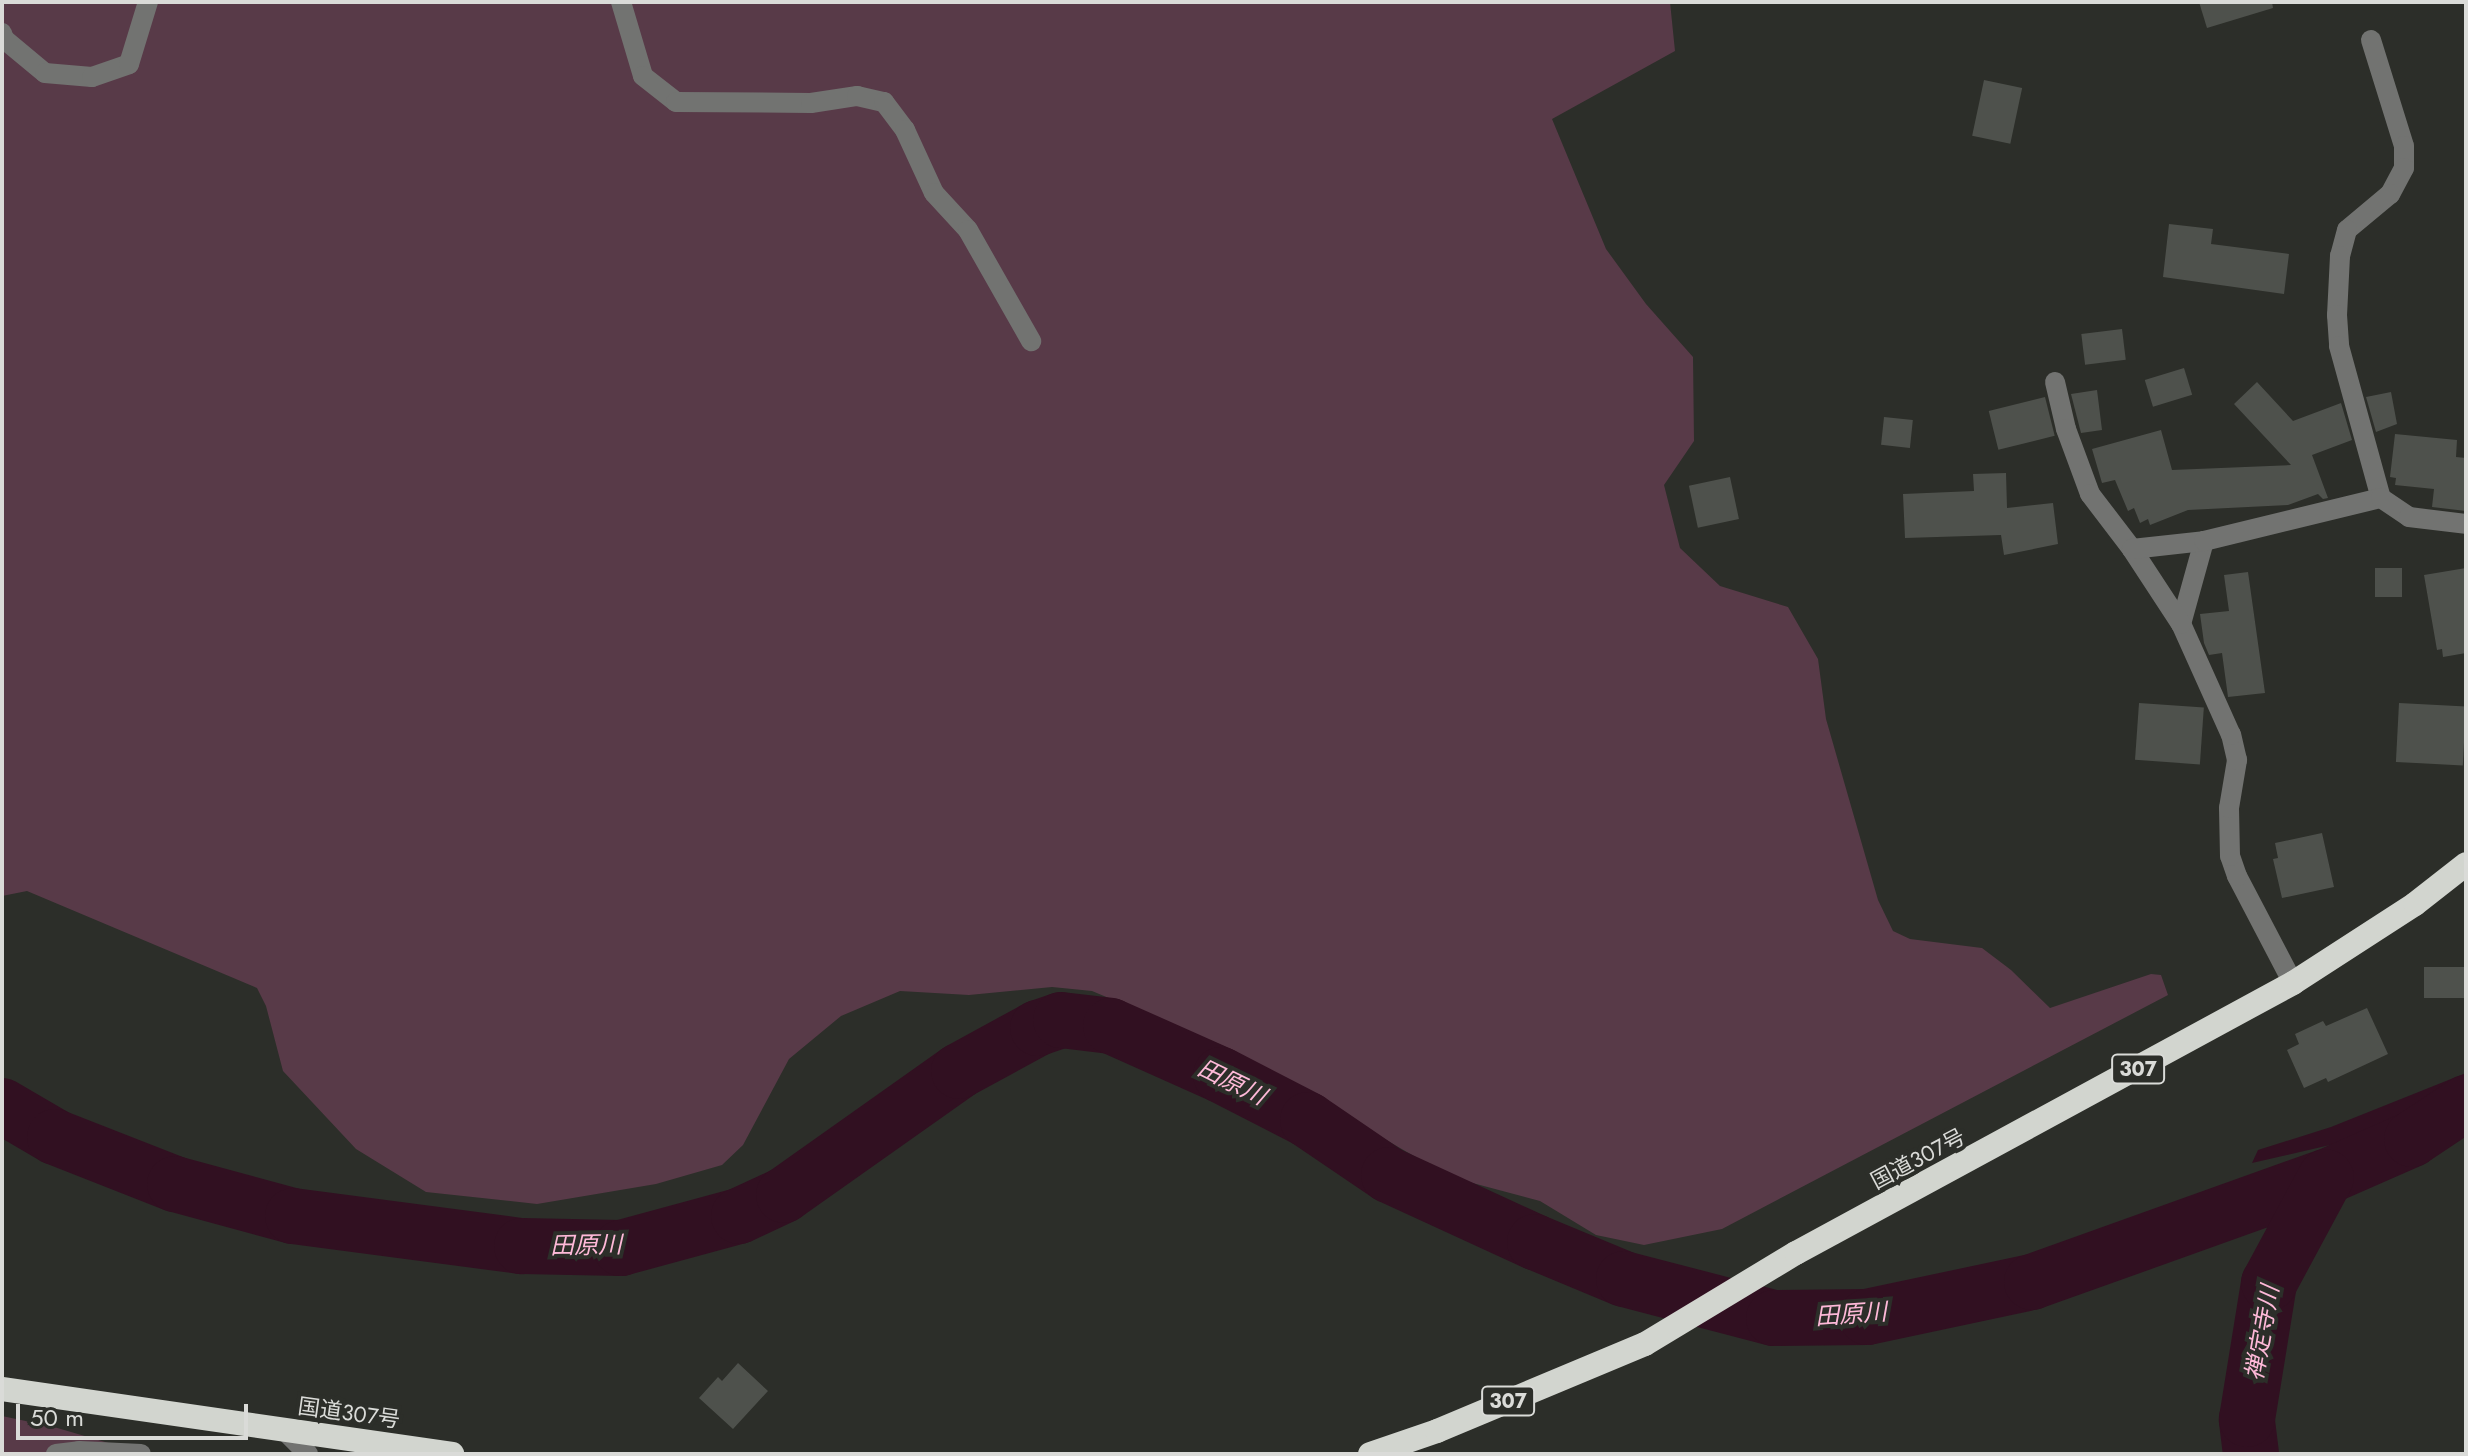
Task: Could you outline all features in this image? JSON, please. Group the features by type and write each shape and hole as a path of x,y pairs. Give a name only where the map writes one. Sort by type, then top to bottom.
{"highway":[{"name":"国道307号","path":"1370,1454 1437,1431 1645,1344 1796,1253 2293,983 2415,904 2466,864"},
{"name":"国道307号","path":"2,1389 452,1454"}],"street":[{"path":"2,33 4,39 45,73 92,77 129,64 148,2"},
{"path":"621,2 643,76 676,102 811,103 857,96 884,102 905,130 934,193 968,230 1031,341"},
{"path":"2371,40 2404,146 2404,168 2390,194 2347,230 2340,256 2339,346 2381,498 2409,517 2466,524"},
{"path":"2055,382 2066,429 2090,494 2132,549 2181,624 2231,735 2237,760 2229,808 2230,856 2237,876 2293,983"},
{"path":"2132,549 2204,541 2381,498"},
{"path":"2181,624 2204,541"},
{"path":"285,1431 308,1454"},
{"path":"56,1454 79,1451 141,1454"}],"shaded area":[{"path":"2,2 1670,2 1675,51 1552,119 1606,249 1646,304 1693,357 1694,441 1664,485 1680,548 1720,586 1788,607 1818,659 1826,719 1878,900 1893,931 1910,939 1982,948 2011,970 2050,1008 2151,974 2161,975 2168,995 1722,1229 1644,1245 1596,1235 1540,1201 1450,1177 1226,1047 1092,991 1052,987 969,995 900,991 841,1016 789,1059 743,1145 722,1165 656,1184 537,1204 426,1192 356,1149 283,1071 266,1006 257,988 27,891 2,896"},
{"path":"2466,1073 2466,1117 2431,1133 2328,1208 2354,1151 2343,1142 2252,1163 2258,1150 2331,1127"},
{"path":"2,1416 54,1427 146,1454 2,1454"}],"building":[{"path":"2199,2 2272,2 2273,8 2207,28"},
{"path":"1984,80 2022,88 2010,144 1972,136"},
{"path":"2169,224 2213,229 2211,244 2289,254 2284,294 2163,277"},
{"path":"2122,329 2126,360 2085,365 2081,334"},
{"path":"2184,368 2192,395 2153,407 2145,380"},
{"path":"2257,382 2293,421 2341,403 2352,440 2312,455 2328,498 2323,499 2318,494 2288,505 2188,510 2150,525 2148,519 2140,523 2134,508 2128,511 2115,480 2102,483 2092,449 2161,430 2172,470 2291,465 2234,404"},
{"path":"2097,390 2102,430 2081,433 2071,394"},
{"path":"2391,392 2397,424 2376,432 2366,397"},
{"path":"2045,397 2055,436 1998,450 1989,411"},
{"path":"1884,417 1913,420 1910,448 1881,445"},
{"path":"2395,434 2457,440 2456,457 2466,458 2466,511 2432,507 2434,489 2395,485 2396,478 2390,477"},
{"path":"2006,473 2007,508 2053,503 2058,544 2004,555 2001,535 1905,538 1903,494 1974,491 1973,474"},
{"path":"1730,477 1739,519 1698,528 1689,486"},
{"path":"2375,568 2402,568 2402,597 2375,597"},
{"path":"2466,568 2466,653 2443,657 2442,649 2437,650 2424,575"},
{"path":"2248,572 2265,693 2228,697 2222,653 2209,655 2200,614 2229,611 2224,575"},
{"path":"2139,703 2204,708 2200,764 2135,760"},
{"path":"2399,703 2466,707 2463,765 2396,762"},
{"path":"2322,833 2334,887 2282,898 2273,859 2278,858 2275,843"},
{"path":"2424,967 2466,967 2466,998 2424,998"},
{"path":"2367,1008 2388,1054 2328,1082 2326,1078 2304,1088 2287,1050 2299,1044 2295,1034 2323,1021 2326,1026"},
{"path":"738,1363 768,1391 733,1429 699,1398 718,1377 722,1381"}],"waterway":[{"name":"田原川","path":"2,1106 55,1137 175,1184 293,1216 522,1246 621,1248 739,1216 784,1195 959,1071 1038,1028 1061,1020 1111,1026 1221,1075 1308,1120 1389,1175 1535,1242 1624,1279 1774,1318 1867,1317 2032,1282 2326,1177 2412,1139 2466,1103"},
{"name":"禅定寺川","path":"2251,1454 2247,1419 2269,1283 2326,1177"}]}
